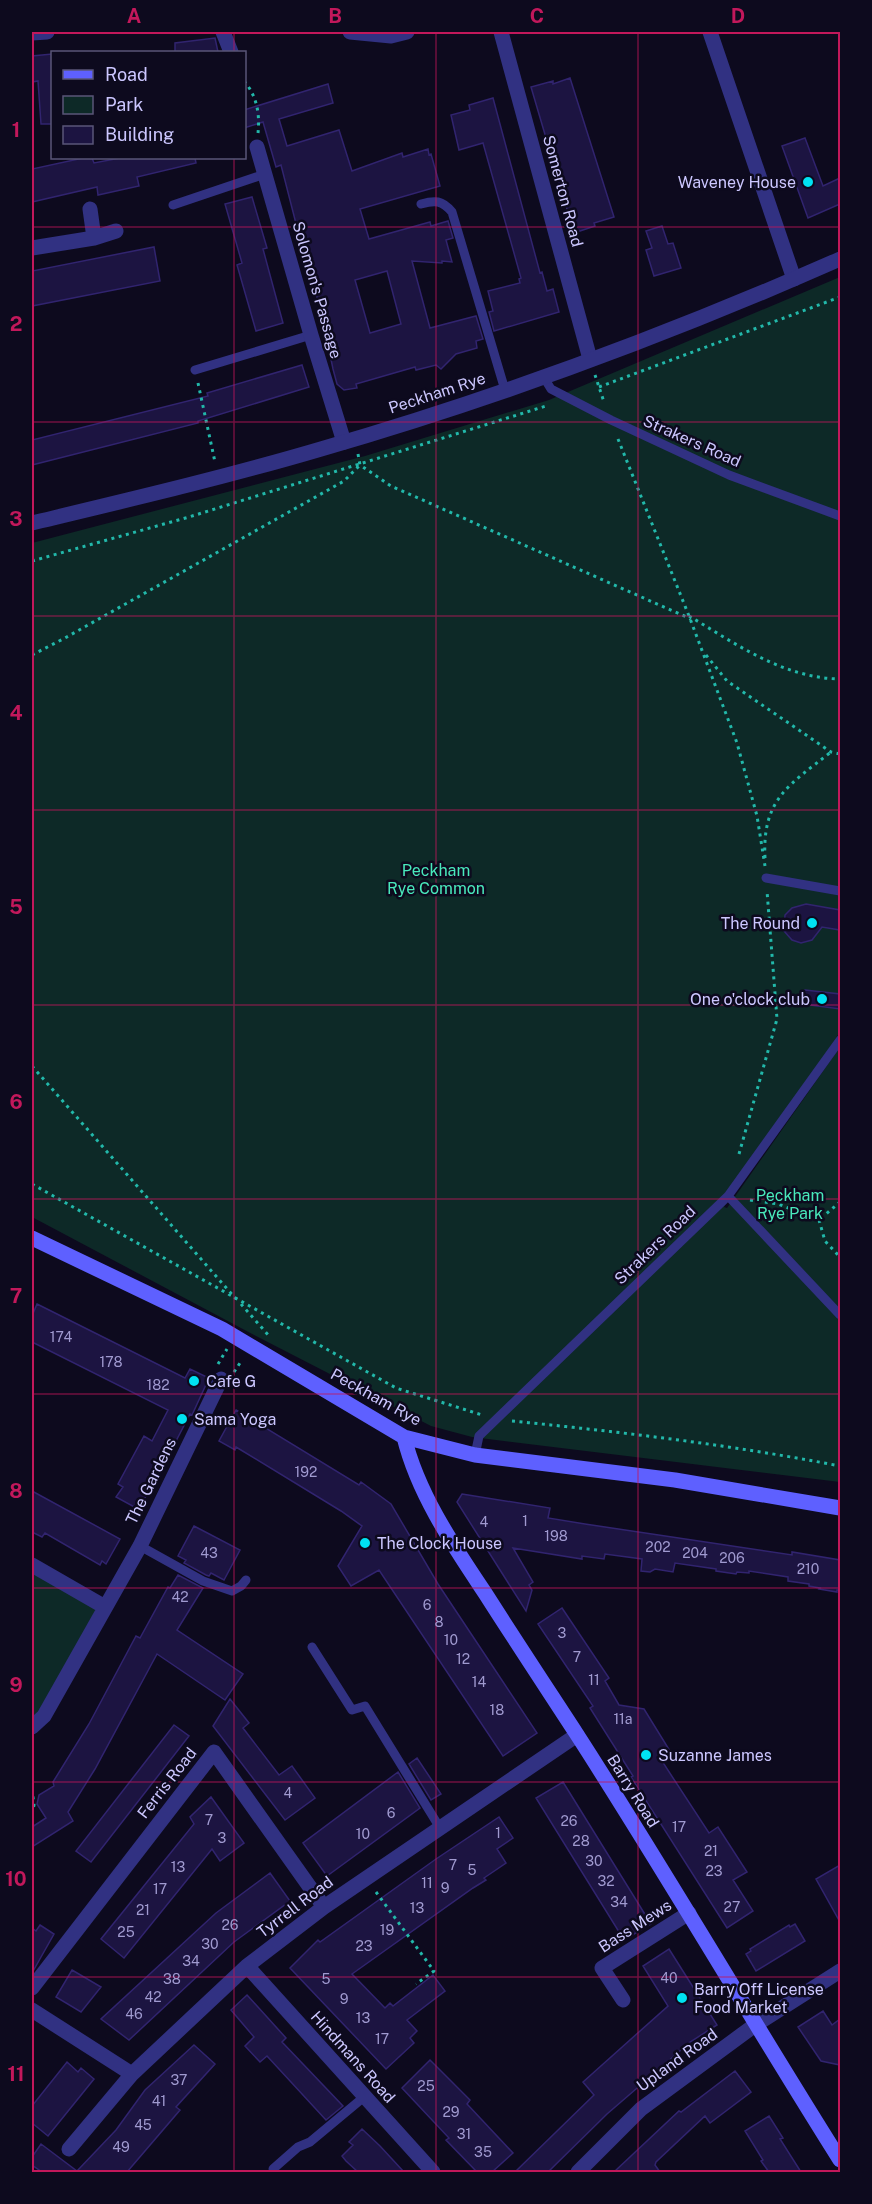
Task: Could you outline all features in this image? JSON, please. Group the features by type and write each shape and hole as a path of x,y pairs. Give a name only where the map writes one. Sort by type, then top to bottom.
{"main road":[{"name":"Peckham Rye","path":"32,1238 234,1336 404,1437 475,1455 675,1480 840,1508"},
{"name":"Barry Road","path":"404,1437 408,1453 424,1490 448,1538 577,1735 733,1983 755,2025 840,2160"}],"street":[{"path":"32,33 47,32"},
{"path":"223,32 231,51"},
{"path":"350,32 391,36 407,32"},
{"name":"Somerton Road","path":"501,32 592,365"},
{"path":"711,32 794,279"},
{"name":"Solomon's Passage","path":"257,147 311,335 351,446"},
{"path":"90,209 94,238"},
{"path":"32,248 94,238 116,231"},
{"name":"Peckham Rye","path":"32,523 351,446 543,376 592,365 645,339 840,259"},
{"name":"The Gardens","path":"32,1727 44,1716 140,1546 221,1379"},
{"path":"32,1565 105,1607"},
{"name":"Tyrrell Road","path":"69,2149 132,2074 247,1966 324,1907 577,1735"},
{"name":"Ferris Road","path":"32,1988 214,1752 324,1907"},
{"name":"Bass Mews","path":"623,2000 602,1968 689,1913"},
{"name":"Hindmans Road","path":"247,1966 433,2172"},
{"name":"Upland Road","path":"578,2172 641,2109 755,2025 840,1971"},
{"path":"32,2010 132,2074"}],"lane":[{"path":"173,205 265,174"},
{"path":"421,204 435,200 446,204 452,212 504,390"},
{"path":"195,370 311,335"},
{"name":"Strakers Road","path":"543,376 551,389 610,420 729,475 840,516"},
{"path":"766,878 840,891"},
{"name":"Strakers Road","path":"475,1455 479,1436 728,1196 840,1040"},
{"path":"728,1196 840,1314"},
{"path":"140,1546 204,1581 232,1591 242,1586 246,1580"},
{"path":"312,1647 352,1710 365,1706 440,1828"},
{"path":"273,2169 364,2097"}],"path":[{"path":"246,83 250,87 260,114 257,147"},
{"path":"599,387 840,297"},
{"path":"592,365 610,420 690,617 737,743 757,816 766,878"},
{"path":"195,370 218,478"},
{"path":"32,561 189,518 546,405"},
{"path":"351,446 360,465 392,486 690,617 760,658 795,671 840,679"},
{"path":"32,655 344,481 360,465"},
{"path":"703,651 727,681 831,752 840,754"},
{"path":"737,1163 777,1019 766,878 765,848 769,813 788,785 831,752"},
{"path":"32,1066 273,1340"},
{"path":"32,1184 396,1388 496,1420 619,1432 760,1450 840,1466"},
{"path":"728,1196 777,1204 819,1220"},
{"path":"819,1220 840,1202"},
{"path":"819,1220 825,1241 840,1257"},
{"path":"234,1336 216,1368 221,1379 230,1379 250,1346"},
{"path":"32,1789 34,1805 32,1814"},
{"path":"366,1878 434,1971 416,1984"}],"green space":[{"name":"Peckham Rye Common","path":"840,277 840,1032 724,1207 727,1208 840,1047 840,1482 472,1437 431,1426 32,1217 32,543 365,456 549,400"},
{"path":"32,1571 97,1608 39,1712 32,1719"}],"building":[{"path":"215,38 218,51 175,51 175,43"},
{"path":"51,54 51,124 41,124 38,81 32,82 32,56"},
{"path":"570,78 614,217 594,223 595,226 574,233 531,87 553,81 553,84"},
{"path":"328,84 333,103 279,119 287,146 339,130 352,171 402,153 403,157 428,149 440,186 360,209 369,239 430,222 431,226 448,221 453,238 446,240 452,262 412,261 430,328 476,316 483,339 476,341 477,348 456,354 441,369 436,365 416,370 415,367 356,384 357,388 344,390 337,384 328,345 331,344 302,247 281,165 276,167 263,122 246,127 246,109","holes":["387,271 401,324 370,333 355,280"]},
{"path":"493,98 540,273 542,272 547,291 553,289 559,312 494,331 489,312 493,311 488,291 520,283 521,278 483,143 459,150 451,115 470,110 469,105"},
{"name":"Waveney House","path":"805,138 823,186 840,178 840,204 808,218 782,146"},
{"path":"78,159 92,159 94,163 115,159 195,159 196,163 137,177 139,186 98,195 97,187 32,202 32,169"},
{"path":"252,197 267,248 263,249 283,323 256,331 237,265 242,263 225,204"},
{"path":"662,226 668,244 673,243 681,268 654,276 646,250 652,248 646,231"},
{"path":"154,247 160,281 32,306 32,271"},
{"path":"302,365 309,387 198,421 198,423 32,465 32,440 208,396 207,393"},
{"name":"The Round","path":"806,904 840,910 840,930 822,927 812,940 801,943 792,940 784,931 785,915 792,908"},
{"name":"One o'clock club","path":"805,990 840,994 840,1009 803,1004"},
{"path":"37,1304 185,1378 190,1369 209,1378 192,1415 190,1414 161,1465 164,1467 138,1509 116,1497 123,1487 118,1484 144,1436 152,1441 168,1410 32,1342 32,1316"},
{"path":"236,1410 359,1485 361,1482 391,1504 438,1584 537,1733 503,1756 379,1570 351,1586 338,1566 362,1526 236,1447 235,1450 219,1441"},
{"path":"32,1491 120,1539 106,1564 102,1561 100,1565 45,1533 42,1537 32,1532"},
{"path":"462,1494 550,1508 548,1518 792,1555 792,1552 840,1560 840,1590 837,1592 819,1589 809,1584 788,1581 788,1577 749,1571 749,1573 737,1572 736,1574 675,1563 673,1572 655,1569 650,1572 641,1571 642,1559 605,1554 604,1559 582,1556 582,1559 513,1548 533,1582 529,1585 532,1590 526,1611 457,1502"},
{"path":"194,1526 240,1550 224,1580 211,1573 209,1576 206,1575 184,1563 186,1560 178,1556"},
{"path":"178,1575 203,1588 177,1630 243,1674 225,1700 157,1654 95,1769 68,1812 73,1821 32,1847 32,1827 46,1818 37,1804 39,1795 54,1786 53,1782 89,1724 136,1636 140,1638 168,1587 170,1588"},
{"path":"562,1608 609,1678 605,1681 619,1705 644,1709 670,1751 660,1758 709,1833 718,1827 747,1872 733,1880 753,1911 727,1928 631,1777 633,1776 590,1708 593,1706 538,1624"},
{"path":"230,1699 249,1723 243,1728 279,1775 292,1766 315,1798 285,1820 213,1726"},
{"path":"174,1725 189,1736 91,1862 76,1851"},
{"path":"417,1758 441,1794 431,1800 409,1764"},
{"path":"398,1772 420,1808 327,1876 303,1843"},
{"path":"563,1782 651,1924 624,1940 536,1798"},
{"path":"211,1797 244,1843 220,1861 212,1849 124,1958 101,1939 194,1824 190,1817"},
{"path":"499,1817 513,1838 497,1849 506,1863 484,1878 486,1880 352,1974 385,2008 390,2003 393,2006 433,1975 445,1991 407,2020 417,2031 410,2038 414,2043 386,2069 290,1968 318,1940 320,1942"},
{"path":"840,1865 840,1922 816,1879"},
{"path":"270,1873 290,1901 234,1942 129,2040 101,2019 216,1913"},
{"path":"795,1924 805,1941 756,1971 746,1954 751,1951 750,1949 789,1925 790,1927"},
{"path":"40,1925 54,1934 32,1973 32,1928 36,1931"},
{"path":"669,1949 717,2025 690,2042 607,2114 548,2172 515,2172 594,2095 583,2082 668,2006 643,1966"},
{"path":"72,1970 101,1987 81,2012 56,1997"},
{"path":"247,1995 286,2038 282,2042 343,2106 326,2120 267,2056 260,2062 245,2046 254,2037 231,2010"},
{"path":"823,2011 832,2025 840,2019 840,2065 821,2061 798,2027"},
{"path":"194,2045 215,2064 176,2107 180,2110 127,2172 42,2172 32,2165 32,2157 41,2144 77,2171 116,2130 145,2090"},
{"path":"430,2060 470,2100 467,2104 513,2153 492,2172 477,2172 446,2140 449,2138 402,2088"},
{"path":"67,2062 78,2072 81,2068 94,2079 48,2136 32,2123 32,2106"},
{"path":"735,2071 751,2092 710,2123 705,2116 656,2162 655,2165 660,2172 614,2172 679,2111 681,2112"},
{"path":"769,2116 783,2138 780,2139 801,2172 769,2172 761,2161 763,2160 745,2131"},
{"path":"362,2129 404,2172 358,2172 346,2161 342,2156 353,2145 349,2142"}],"place":[{"name":"Waveney House","path":"808,182"},
{"name":"The Round","path":"812,923"},
{"name":"One o'clock club","path":"822,999"},
{"name":"Cafe G","path":"194,1381"},
{"name":"Sama Yoga","path":"182,1419"},
{"name":"The Clock House","path":"365,1543"},
{"name":"Suzanne James","path":"646,1755"},
{"name":"Barry Off License Food Market","path":"682,1998"}],"park label":[{"name":"Peckham Rye Park","path":"790,1204"}]}
